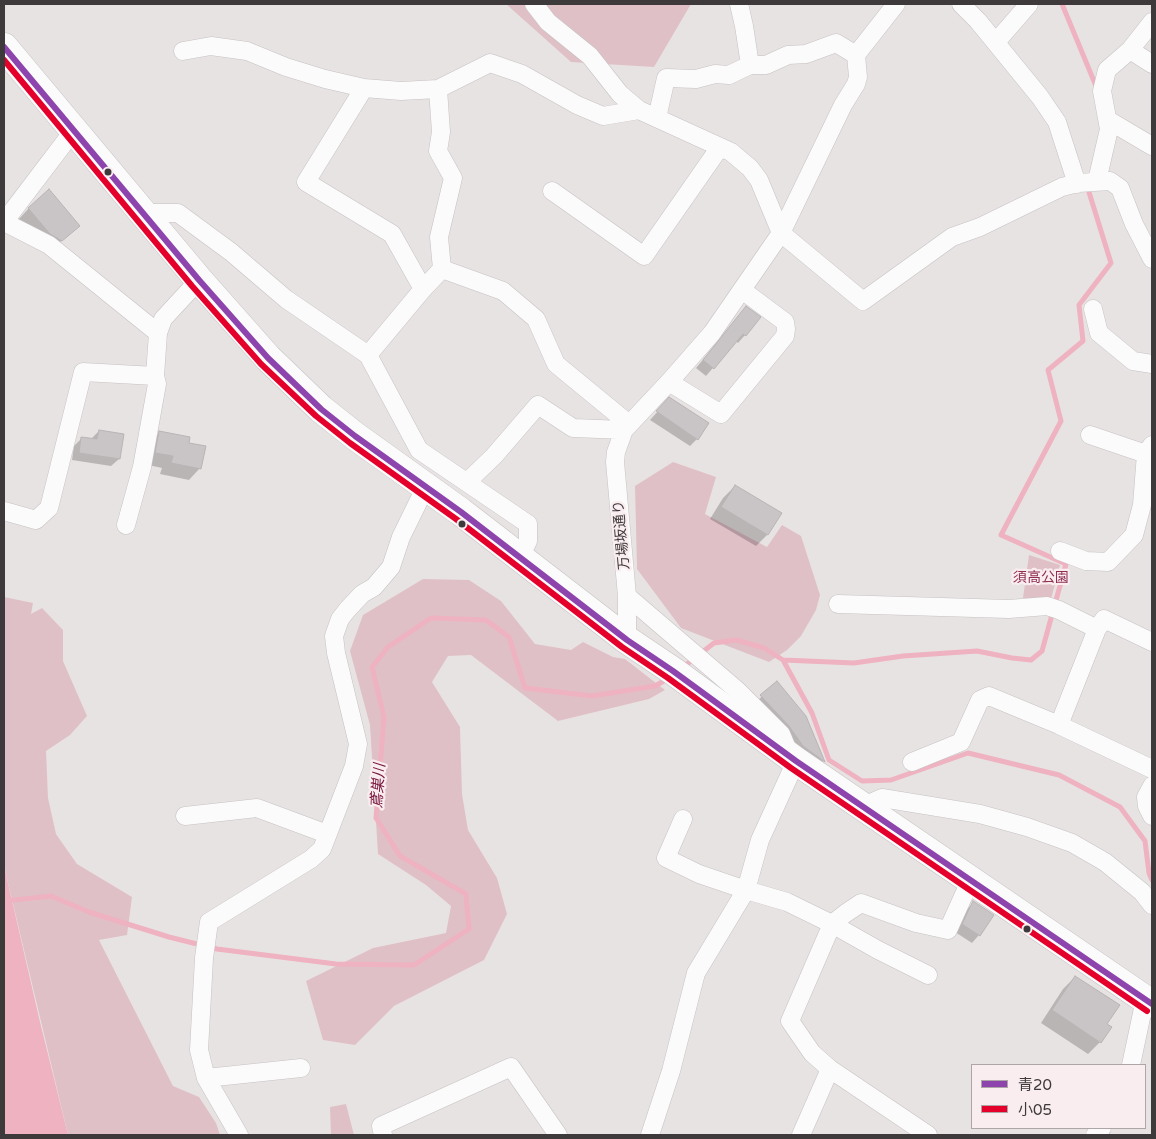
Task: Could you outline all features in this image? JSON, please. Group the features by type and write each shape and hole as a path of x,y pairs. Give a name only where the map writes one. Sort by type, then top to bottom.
{"highway":[{"path":"4,47 199,280 268,358 321,409 355,436 426,486 627,640 679,675 793,758 1149,1001"}],"street":[{"path":"534,4 548,22 590,56 620,94 638,110 731,152 750,168 759,180 781,232 863,301 952,237 980,226 1062,187 1078,183 1110,181 1120,188 1134,224 1152,259"},
{"path":"739,4 750,65"},
{"path":"467,482 494,456 538,405 573,428 627,427 669,382 712,334 781,232 843,105 856,84 858,77 856,55 896,4"},
{"path":"961,4 978,20 996,42 1057,122 1078,183"},
{"path":"996,42 1029,4"},
{"path":"1097,181 1109,129 1102,91 1107,70 1130,50 1152,22"},
{"path":"657,118 666,78 696,79 715,74 730,75 750,65 766,65 788,55 806,54 836,43 856,55"},
{"path":"183,51 211,46 248,51 286,67 325,79 364,88 401,91 438,89 490,63 522,74 577,105 603,116 638,110"},
{"path":"1130,50 1152,64"},
{"path":"364,88 306,182 392,234 423,289"},
{"path":"368,355 442,269 440,237 453,178 438,151 441,132 438,89"},
{"path":"1108,120 1152,146"},
{"path":"74,130 4,222 49,245 158,333"},
{"path":"552,191 644,256 720,147"},
{"path":"143,212 178,213 230,252 286,299 368,355 419,450 528,524 528,541 520,557"},
{"path":"442,269 503,291 536,319 556,364 627,427"},
{"path":"126,525 142,467 157,384 155,376 158,333 163,319 199,280"},
{"path":"669,382 722,414 785,336 784,322 742,290"},
{"path":"1093,309 1099,333 1133,362 1152,364"},
{"path":"4,511 36,520 49,508 82,372 155,376"},
{"name":"万場坂通り","path":"627,427 616,452 615,462 627,596 627,640"},
{"path":"1060,551 1086,561 1108,562 1134,535 1142,505 1149,450 1090,435"},
{"path":"239,1135 206,1078 199,1050 204,958 209,922 311,859 322,849 354,766 358,744 336,653 334,636 340,619 347,610 362,594 374,587 391,567 401,537 426,486"},
{"path":"627,596 738,691 781,734 793,758 760,840 746,890 696,973 671,1071 650,1135"},
{"path":"838,604 1053,608 1097,629"},
{"path":"1058,726 1097,629 1104,619 1152,642"},
{"path":"912,762 961,742 980,700 989,696 1152,769"},
{"path":"1152,786 1146,797 1147,806 1152,816"},
{"path":"864,806 882,798 980,814 1036,830 1072,843 1105,862 1142,892 1152,905"},
{"path":"185,816 257,808 327,834"},
{"path":"682,819 666,858 699,874 787,902 928,974"},
{"path":"928,1135 830,1069 812,1053 790,1020 832,924 846,912 861,903 916,923 948,930 971,879"},
{"path":"1131,1064 1149,1001"},
{"path":"384,1135 382,1126 511,1067 558,1135"},
{"path":"206,1078 300,1068"},
{"path":"801,1135 830,1069"}],"green space":[{"path":"506,4 691,4 654,67 571,62"},
{"path":"673,462 716,477 705,514 767,547 782,525 801,536 820,595 816,610 801,636 787,650 769,662 681,628 637,569 635,486"},
{"name":"須高公園","path":"1029,555 1060,565 1051,599 1023,598"},
{"path":"423,579 469,580 501,601 535,644 571,650 583,642 613,657 625,659 665,690 649,699 558,721 471,655 448,656 432,682 460,727 462,794 468,830 497,878 507,914 484,960 394,1006 355,1045 323,1040 306,981 373,948 446,933 451,906 426,885 378,854 370,725 350,651 363,615"},
{"path":"4,597 33,603 31,614 42,608 63,630 63,661 87,716 70,735 46,751 48,798 56,834 77,864 132,897 127,935 99,940 173,1086 199,1097 216,1123 220,1135 68,1135 4,866"},
{"path":"346,1104 354,1135 331,1135 330,1107"}],"shaded area":[{"path":"4,866 40,1022 68,1135 4,1135"}],"building":[{"path":"49,189 80,226 62,241 50,234 28,208"},
{"path":"746,306 761,317 746,336 743,334 714,369 703,360"},
{"path":"669,397 709,423 698,440 656,411"},
{"path":"99,430 124,434 120,459 79,453 81,437 97,439"},
{"path":"159,431 190,437 189,443 206,446 201,469 171,463 173,456 155,453"},
{"path":"735,485 782,513 768,535 721,507"},
{"path":"777,681 806,716 825,762 803,746 789,726 760,695"},
{"path":"973,901 994,915 980,936 962,924"},
{"path":"1075,976 1120,1005 1107,1024 1112,1027 1101,1043 1052,1010"}],"waterway":[{"path":"1062,4 1096,86"},
{"path":"682,668 714,643 736,640 764,648 783,660 854,663 903,656 977,651 1031,660 1042,651 1066,564 1001,535 1061,421 1048,370 1083,341 1079,305 1111,263 1088,189 1089,185"},
{"name":"鳶巣川","path":"4,901 51,896 89,912 169,937 217,949 336,964 414,965 469,929 466,894 400,856 376,818 384,717 372,667 388,647 431,618 486,620 509,637 525,688 592,696 655,686 669,678"},
{"path":"783,660 812,713 829,760 862,781 891,780 968,753 1059,775 1120,807 1145,841 1149,873 1152,880"}],"transit line":[{"name":"青20","path":"4,47 199,280 268,358 321,409 355,436 461,512 627,640 673,671 796,761 1152,1004"},
{"name":"小05","path":"4,60 192,286 261,364 316,416 350,443 456,519 622,647 668,678 791,768 1147,1011"}]}
